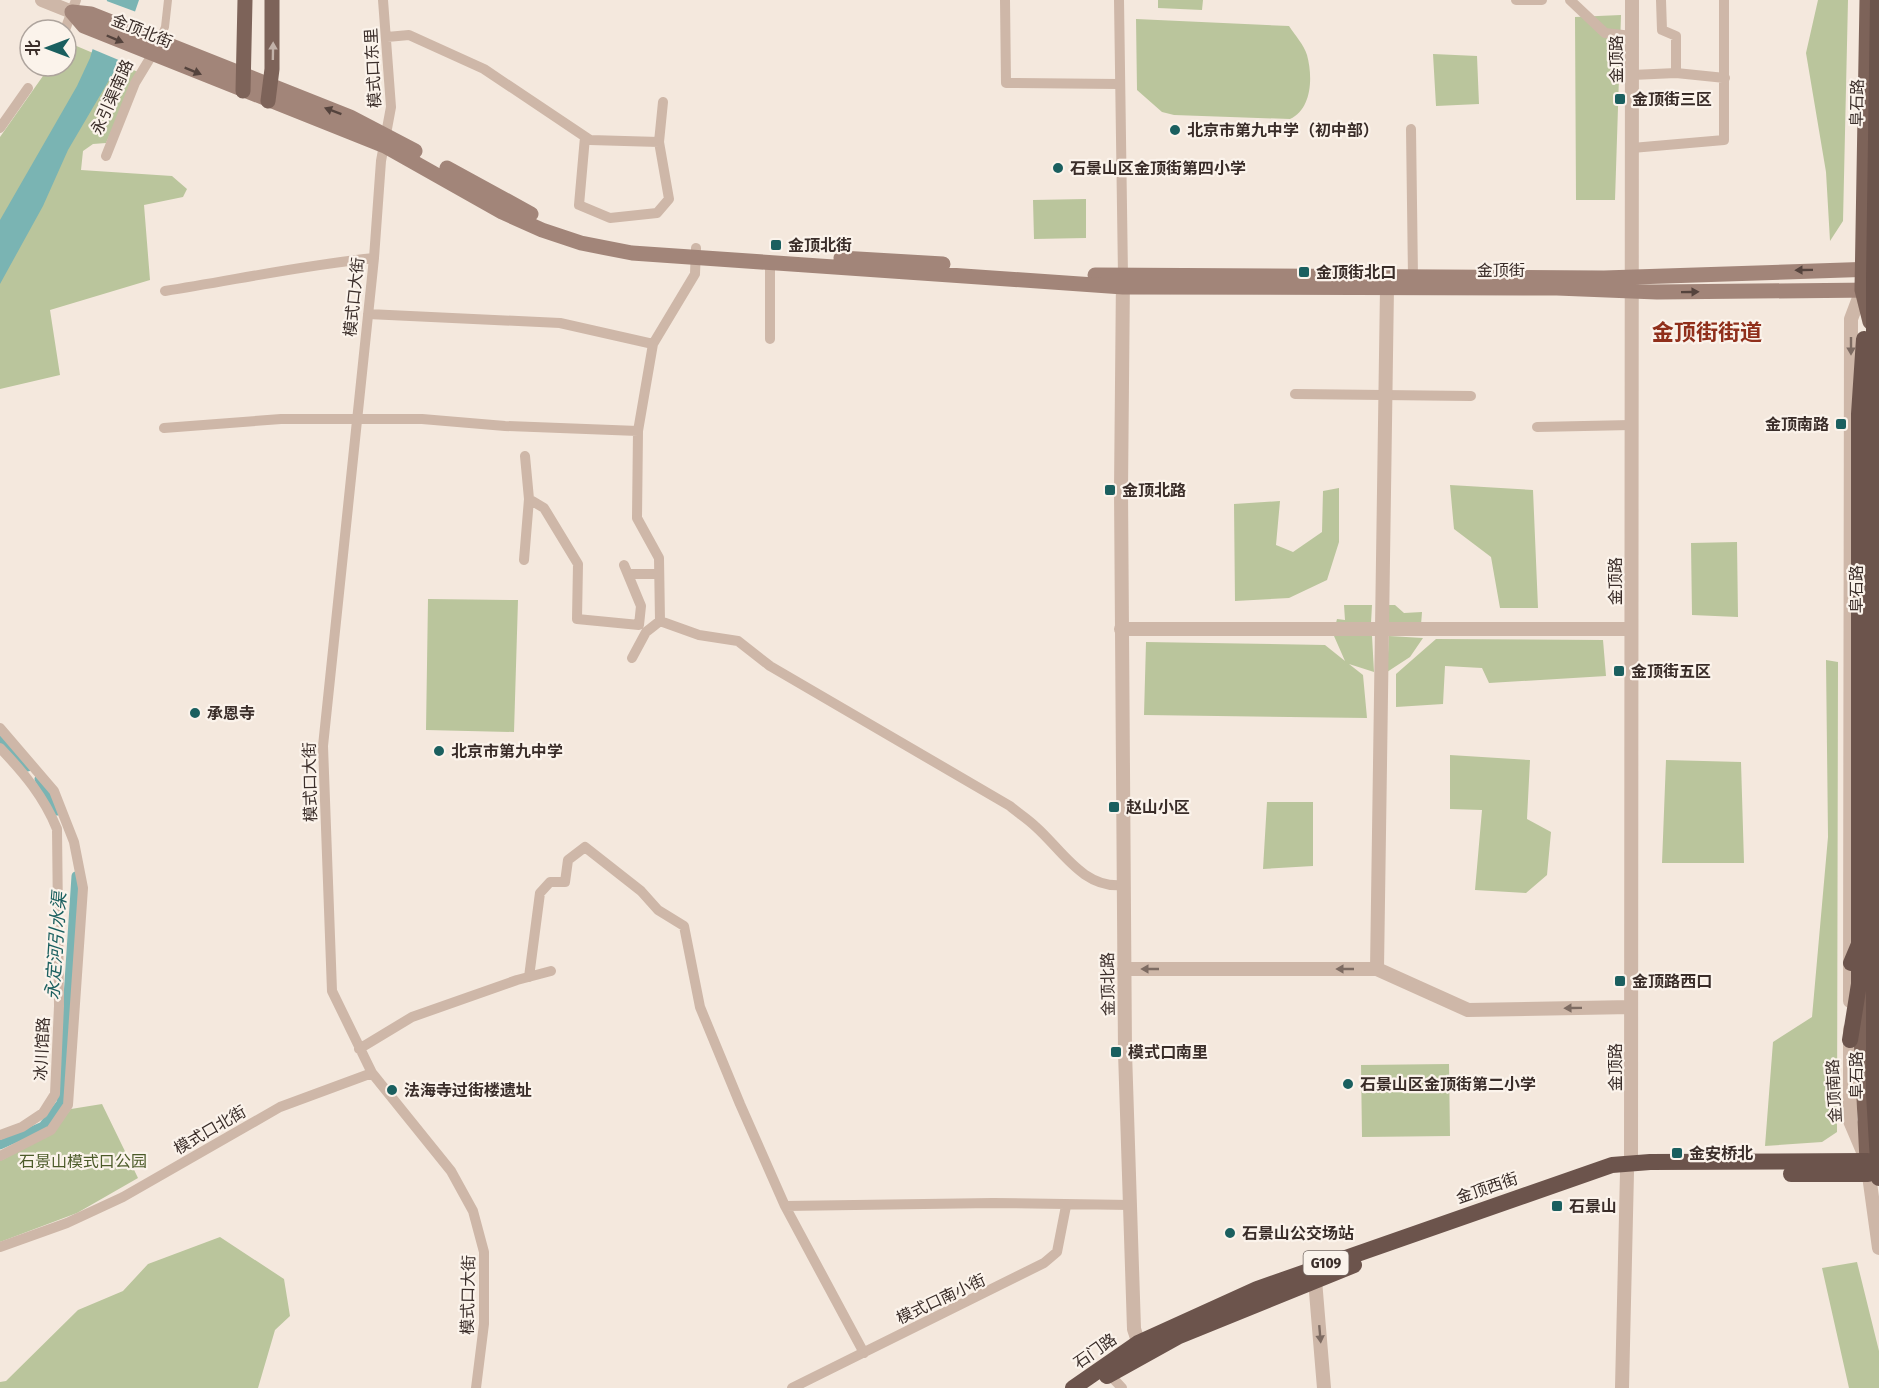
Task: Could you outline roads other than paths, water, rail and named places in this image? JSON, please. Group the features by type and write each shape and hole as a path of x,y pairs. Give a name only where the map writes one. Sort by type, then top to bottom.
{"highway":[{"name":"阜石路","path":"1875,1171 1871,280 1878,0"},
{"path":"1856,1038 1859,984 1860,414 1871,280"},
{"path":"1851,963 1859,944"},
{"name":"金顶西街","path":"1140,1349 1257,1288 1612,1165 1875,1171"},
{"name":"金顶西街","path":"1140,1349 1179,1336 1315,1280 1629,1167"},
{"name":"石门路","path":"1090,1388 1140,1349"},
{"name":"石门路","path":"1073,1388 1140,1349"}],"main road":[{"path":"244,84 245,0"},
{"path":"270,94 272,0"},
{"name":"金顶南路","path":"1867,0 1863,228 1871,280 1871,959 1872,1148 1875,1171"},
{"name":"金顶北街","path":"74,6 93,22 385,140 502,212 542,230 581,243 632,253 696,254 1123,282"},
{"name":"金顶北街","path":"696,254 770,264 1123,282"},
{"name":"金顶街","path":"1123,282 1413,277 1631,283"},
{"name":"金顶街","path":"1123,282 1387,287 1871,280"},
{"path":"1871,959 1856,1038 1863,1121 1875,1171"}],"street":[{"path":"42,0 74,6"},
{"name":"永引渠南路","path":"106,156 148,45 165,27 168,0"},
{"name":"模式口东里","path":"383,0 391,107 385,140"},
{"path":"1005,0 1006,83 1119,84"},
{"name":"金顶北路","path":"1119,0 1123,282 1121,629 1124,969 1134,1329 1140,1349"},
{"path":"1516,0 1542,0"},
{"path":"1570,0 1605,33 1632,36"},
{"name":"金顶路","path":"1622,1388 1631,1007 1632,0"},
{"path":"1661,0 1662,30 1676,36 1676,73"},
{"path":"1632,148 1724,140 1724,0"},
{"path":"387,37 409,35 475,64 590,140 658,142"},
{"path":"1632,75 1676,73 1725,78"},
{"path":"0,128 28,88"},
{"path":"585,137 579,205 610,218 657,213 669,199 658,142 663,102"},
{"path":"1411,129 1413,277"},
{"name":"模式口大街","path":"385,140 381,161 374,258 323,746 332,991 372,1073 451,1172 473,1211 484,1252 484,1324 476,1388"},
{"path":"1863,228 1879,228"},
{"path":"660,621 659,558 637,518 638,431 653,344 695,274 696,254"},
{"path":"165,291 268,274 318,263 374,258"},
{"path":"770,264 770,339"},
{"name":"金顶南路","path":"1856,1038 1851,963 1849,604 1851,319 1871,280"},
{"path":"1377,969 1380,629 1387,287"},
{"path":"368,314 560,323 653,344"},
{"path":"1295,394 1472,396"},
{"path":"164,428 281,419 422,419 505,426 638,431"},
{"path":"1537,427 1631,425"},
{"path":"1850,428 1870,451"},
{"path":"524,560 529,499 525,456"},
{"path":"529,499 544,508 578,564 576,619 639,625 640,606 626,570 659,574"},
{"path":"1849,604 1871,574"},
{"path":"632,658 646,632 660,621"},
{"path":"660,621 699,635 738,641 770,666 1010,806 1036,827 1080,872 1105,885 1124,885"},
{"path":"1121,629 1631,629"},
{"path":"0,728 54,791 74,842 82,888 68,1105 51,1130 0,1156"},
{"name":"冰川馆路","path":"0,748 21,769 46,803 57,829 59,1006 55,1094 43,1113 22,1127 0,1135"},
{"path":"529,976 540,893 550,882 565,882 568,860 585,847 641,891 658,910 684,926 700,1006 785,1206 864,1353"},
{"path":"1124,969 1377,969 1468,1010 1631,1007"},
{"path":"359,1049 412,1017 529,976 551,971"},
{"name":"模式口北街","path":"0,1247 67,1223 123,1197 280,1107 372,1073"},
{"path":"1875,1171 1879,1248"},
{"path":"785,1206 993,1203 1066,1206 1130,1205"},
{"name":"模式口南小街","path":"792,1388 1044,1263 1057,1252 1066,1206"},
{"path":"1315,1280 1324,1388"},
{"path":"1109,1374 1122,1388"}],"water":[{"path":"107,0 139,0 115,70 68,150 43,206 0,284 0,220 77,86 90,58"}],"waterway":[{"name":"永定河引水渠","path":"0,740 28,767"},
{"name":"永定河引水渠","path":"39,779 57,811"},
{"name":"永定河引水渠","path":"0,1145 43,1126 61,1103 76,876"}],"place":[{"name":"金顶街三区","path":"1620,99"},
{"name":"北京市第九中学（初中部）","path":"1175,130"},
{"name":"石景山区金顶街第四小学","path":"1058,168"},
{"name":"金顶北街","path":"776,245"},
{"name":"金顶街北口","path":"1304,272"},
{"name":"金顶南路","path":"1841,424"},
{"name":"金顶北路","path":"1110,490"},
{"name":"金顶街五区","path":"1619,671"},
{"name":"承恩寺","path":"195,713"},
{"name":"北京市第九中学","path":"439,751"},
{"name":"赵山小区","path":"1114,807"},
{"name":"金顶路西口","path":"1620,981"},
{"name":"模式口南里","path":"1116,1052"},
{"name":"石景山区金顶街第二小学","path":"1348,1084"},
{"name":"法海寺过街楼遗址","path":"392,1090"},
{"name":"金安桥北","path":"1677,1153"},
{"name":"石景山","path":"1557,1206"},
{"name":"石景山公交场站","path":"1230,1233"}],"district":[{"name":"金顶街街道","path":"1707,332"}],"park label":[{"name":"石景山模式口公园","path":"83,1161"}]}
